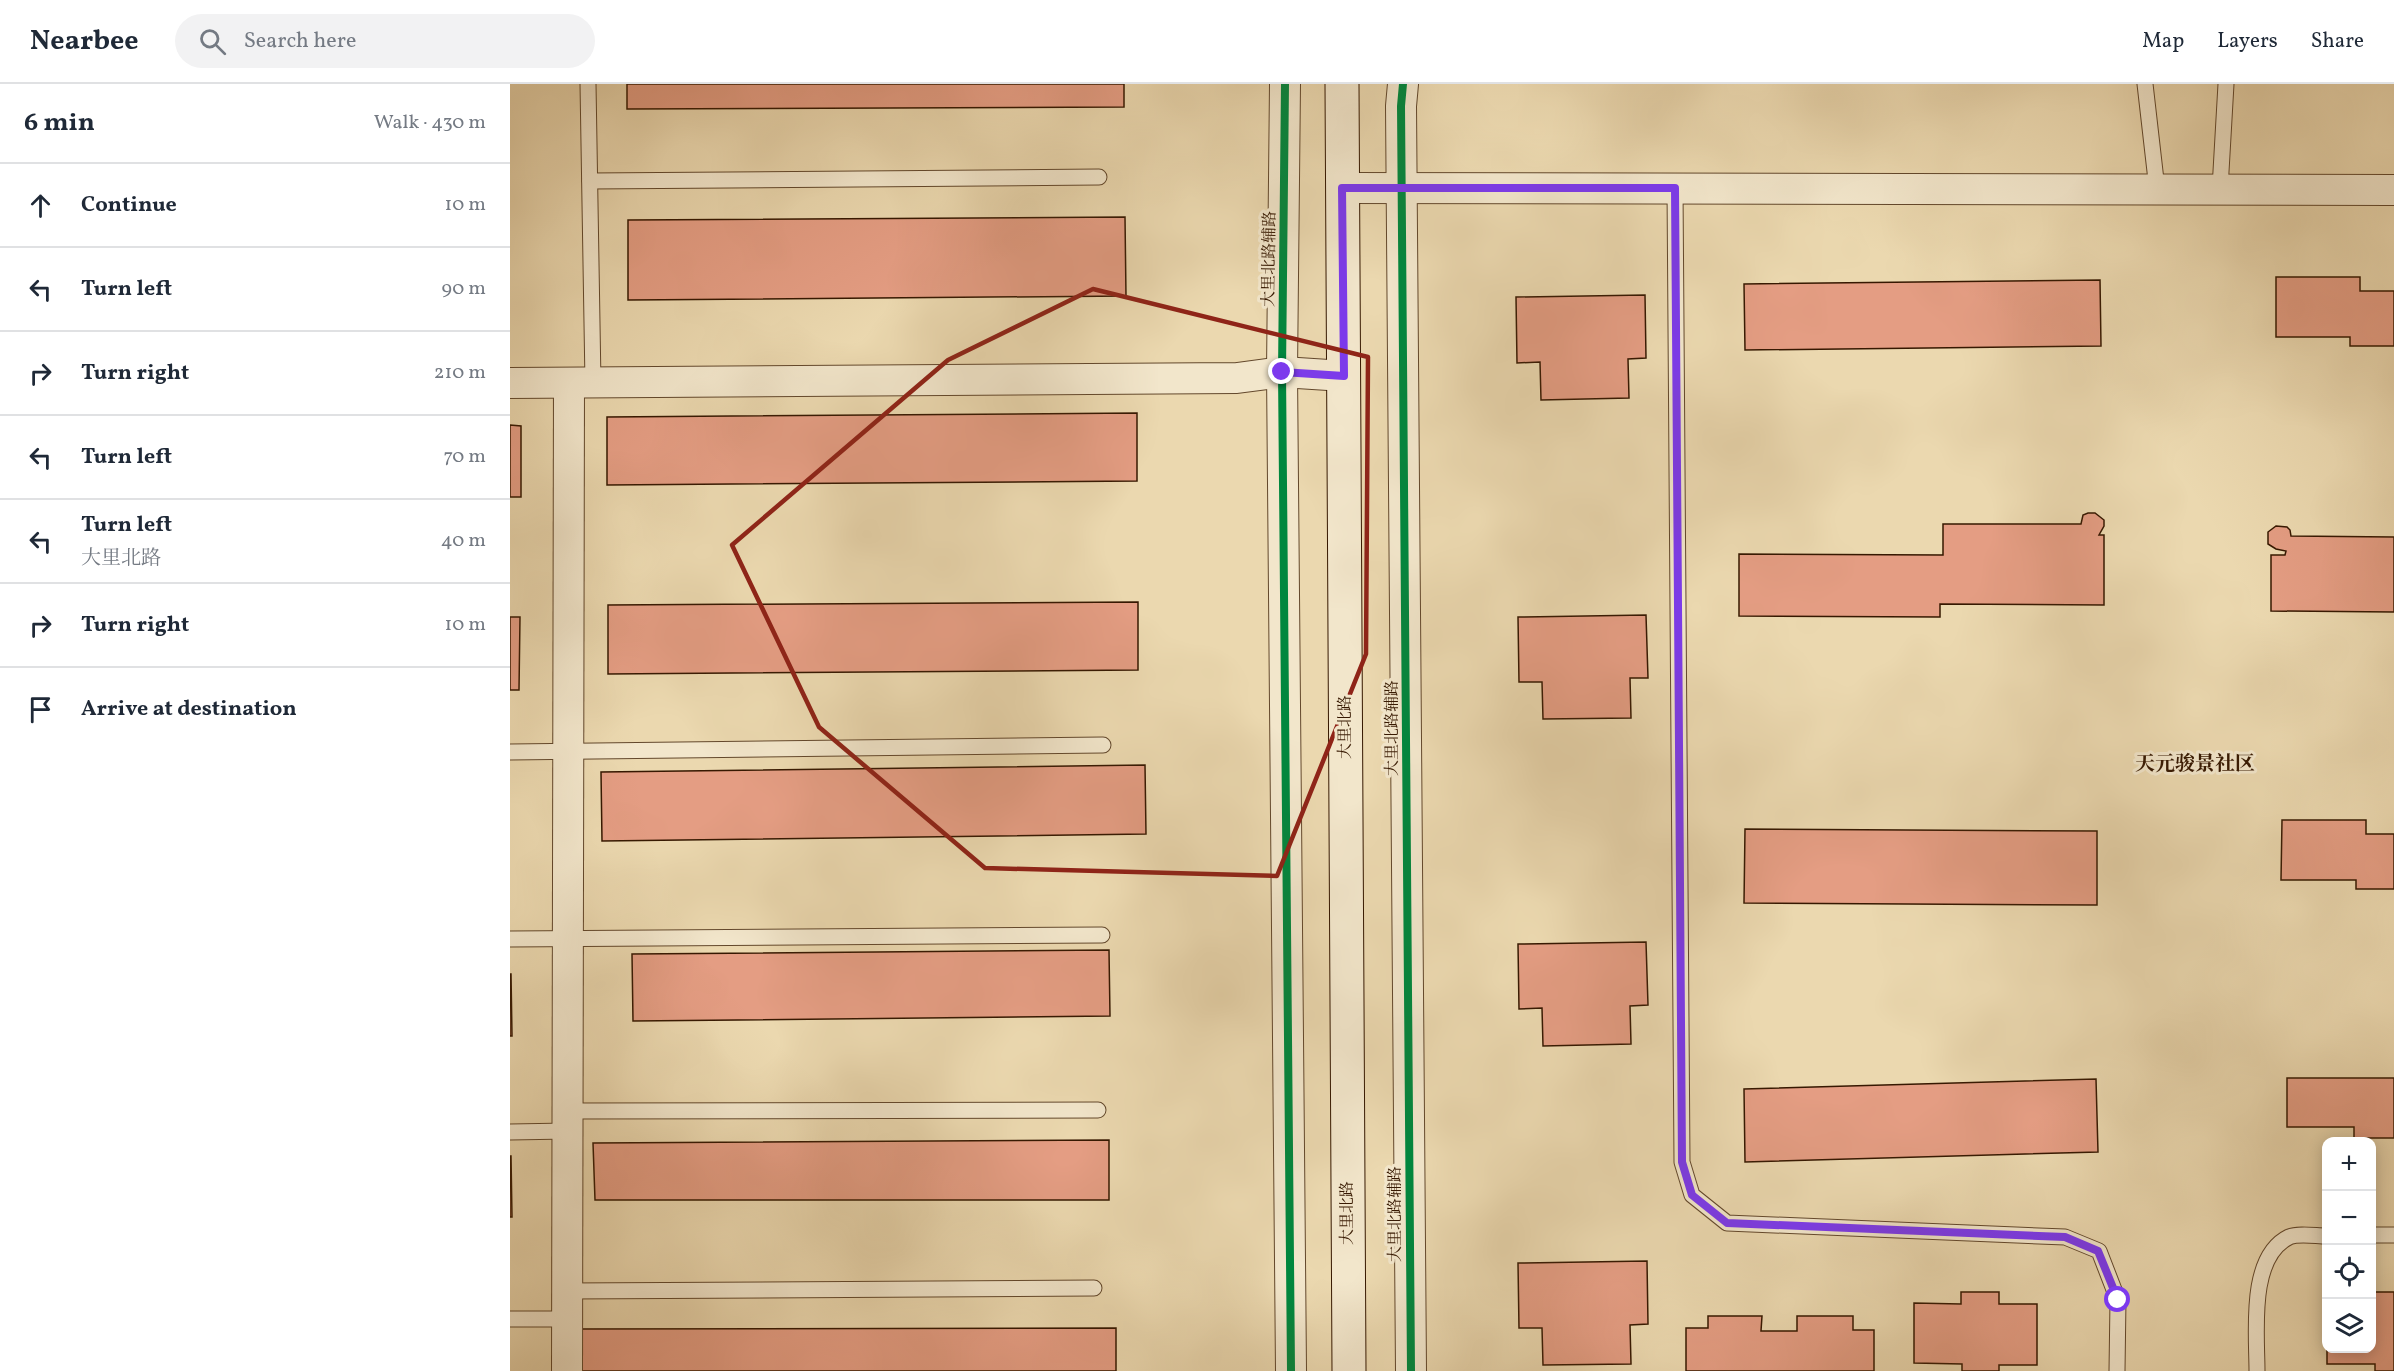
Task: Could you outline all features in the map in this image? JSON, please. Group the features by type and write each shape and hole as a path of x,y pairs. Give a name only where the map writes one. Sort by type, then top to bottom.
{"main road":[{"name":"大里北路","path":"1342,84 1349,1371"}],"street":[{"name":"大里北路辅路","path":"1285,84 1282,372 1291,1371"},
{"name":"大里北路辅路","path":"1403,84 1411,1371"},
{"path":"1342,188 2394,190"},
{"path":"510,383 1237,378 1282,372 1344,376"},
{"path":"567,1371 569,752 581,383"}],"lane":[{"path":"581,383 590,181 588,84"},
{"path":"2145,84 2157,189"},
{"path":"2220,189 2226,84"},
{"path":"590,181 1099,177"},
{"path":"1675,188 1682,1162 1692,1195 1727,1223 2065,1237 2098,1251 2118,1300 2117,1371"},
{"path":"510,752 1103,746"},
{"path":"510,939 1102,935"},
{"path":"510,1132 568,1121 1098,1110"},
{"path":"2376,1235 2394,1235"},
{"path":"2257,1371 2257,1296 2269,1254 2290,1237 2322,1236"},
{"path":"510,1319 567,1305 1094,1288"}],"highlighted area":[{"path":"1093,289 1368,357 1366,654 1277,876 985,868 819,727 732,545 948,360"}],"building":[{"path":"627,84 1124,84 1124,107 627,109"},
{"path":"1125,217 1126,296 628,300 628,220"},
{"path":"2276,277 2360,277 2360,291 2394,291 2394,346 2350,346 2350,337 2276,337"},
{"path":"2100,280 2101,346 1745,350 1744,284"},
{"path":"1645,295 1646,358 1628,359 1629,398 1541,400 1540,362 1517,363 1516,297"},
{"path":"1137,413 1137,481 607,485 607,417"},
{"path":"510,425 521,426 521,497 510,497"},
{"path":"2095,513 2104,520 2104,526 2099,535 2104,535 2104,605 1940,604 1940,617 1739,616 1739,554 1943,555 1943,524 2081,524 2083,515"},
{"path":"2276,526 2287,527 2291,536 2394,537 2394,612 2271,611 2271,555 2285,555 2286,551 2268,544 2268,532"},
{"path":"1138,602 1138,670 608,674 608,605"},
{"path":"1646,615 1648,678 1630,678 1631,718 1543,719 1542,682 1519,682 1518,617"},
{"path":"510,617 520,617 519,690 510,690"},
{"path":"1145,765 1146,834 602,841 601,772"},
{"path":"2282,820 2366,820 2366,834 2394,834 2394,889 2356,889 2356,880 2281,880"},
{"path":"1745,829 2097,831 2097,905 1744,903"},
{"path":"1646,942 1648,1005 1630,1006 1631,1044 1543,1046 1542,1008 1519,1009 1518,944"},
{"path":"1109,950 1110,1016 633,1021 632,954"},
{"path":"511,974 512,1036 510,1036"},
{"path":"2287,1078 2394,1078 2394,1138 2354,1137 2354,1127 2287,1127"},
{"path":"2096,1079 2098,1152 1745,1162 1744,1089"},
{"path":"1109,1140 1109,1200 595,1200 593,1143"},
{"path":"511,1156 512,1217 510,1217"},
{"path":"1647,1261 1648,1324 1630,1325 1631,1364 1543,1365 1542,1328 1519,1328 1518,1263"},
{"path":"1961,1292 1999,1292 1999,1304 2037,1304 2037,1365 1999,1365 1999,1371 1962,1371 1962,1364 1914,1363 1914,1303 1961,1304"},
{"path":"2376,1292 2394,1292 2394,1371 2375,1371 2375,1364 2327,1364 2327,1353 2376,1353"},
{"path":"1708,1316 1762,1316 1761,1331 1797,1331 1797,1316 1853,1316 1853,1330 1874,1330 1874,1371 1686,1371 1686,1328 1708,1328"},
{"path":"1116,1328 1116,1371 575,1371 575,1329"}],"cycle path":[{"path":"1285,84 1282,372 1291,1371"},
{"path":"1403,84 1401,106 1411,1371"}],"district":[{"name":"天元骏景社区","path":"2195,765"}],"route":[{"path":"1282,372 1344,376 1342,188 1675,188 1682,1162 1692,1195 1727,1223 2065,1237 2098,1251 2118,1300"}]}
